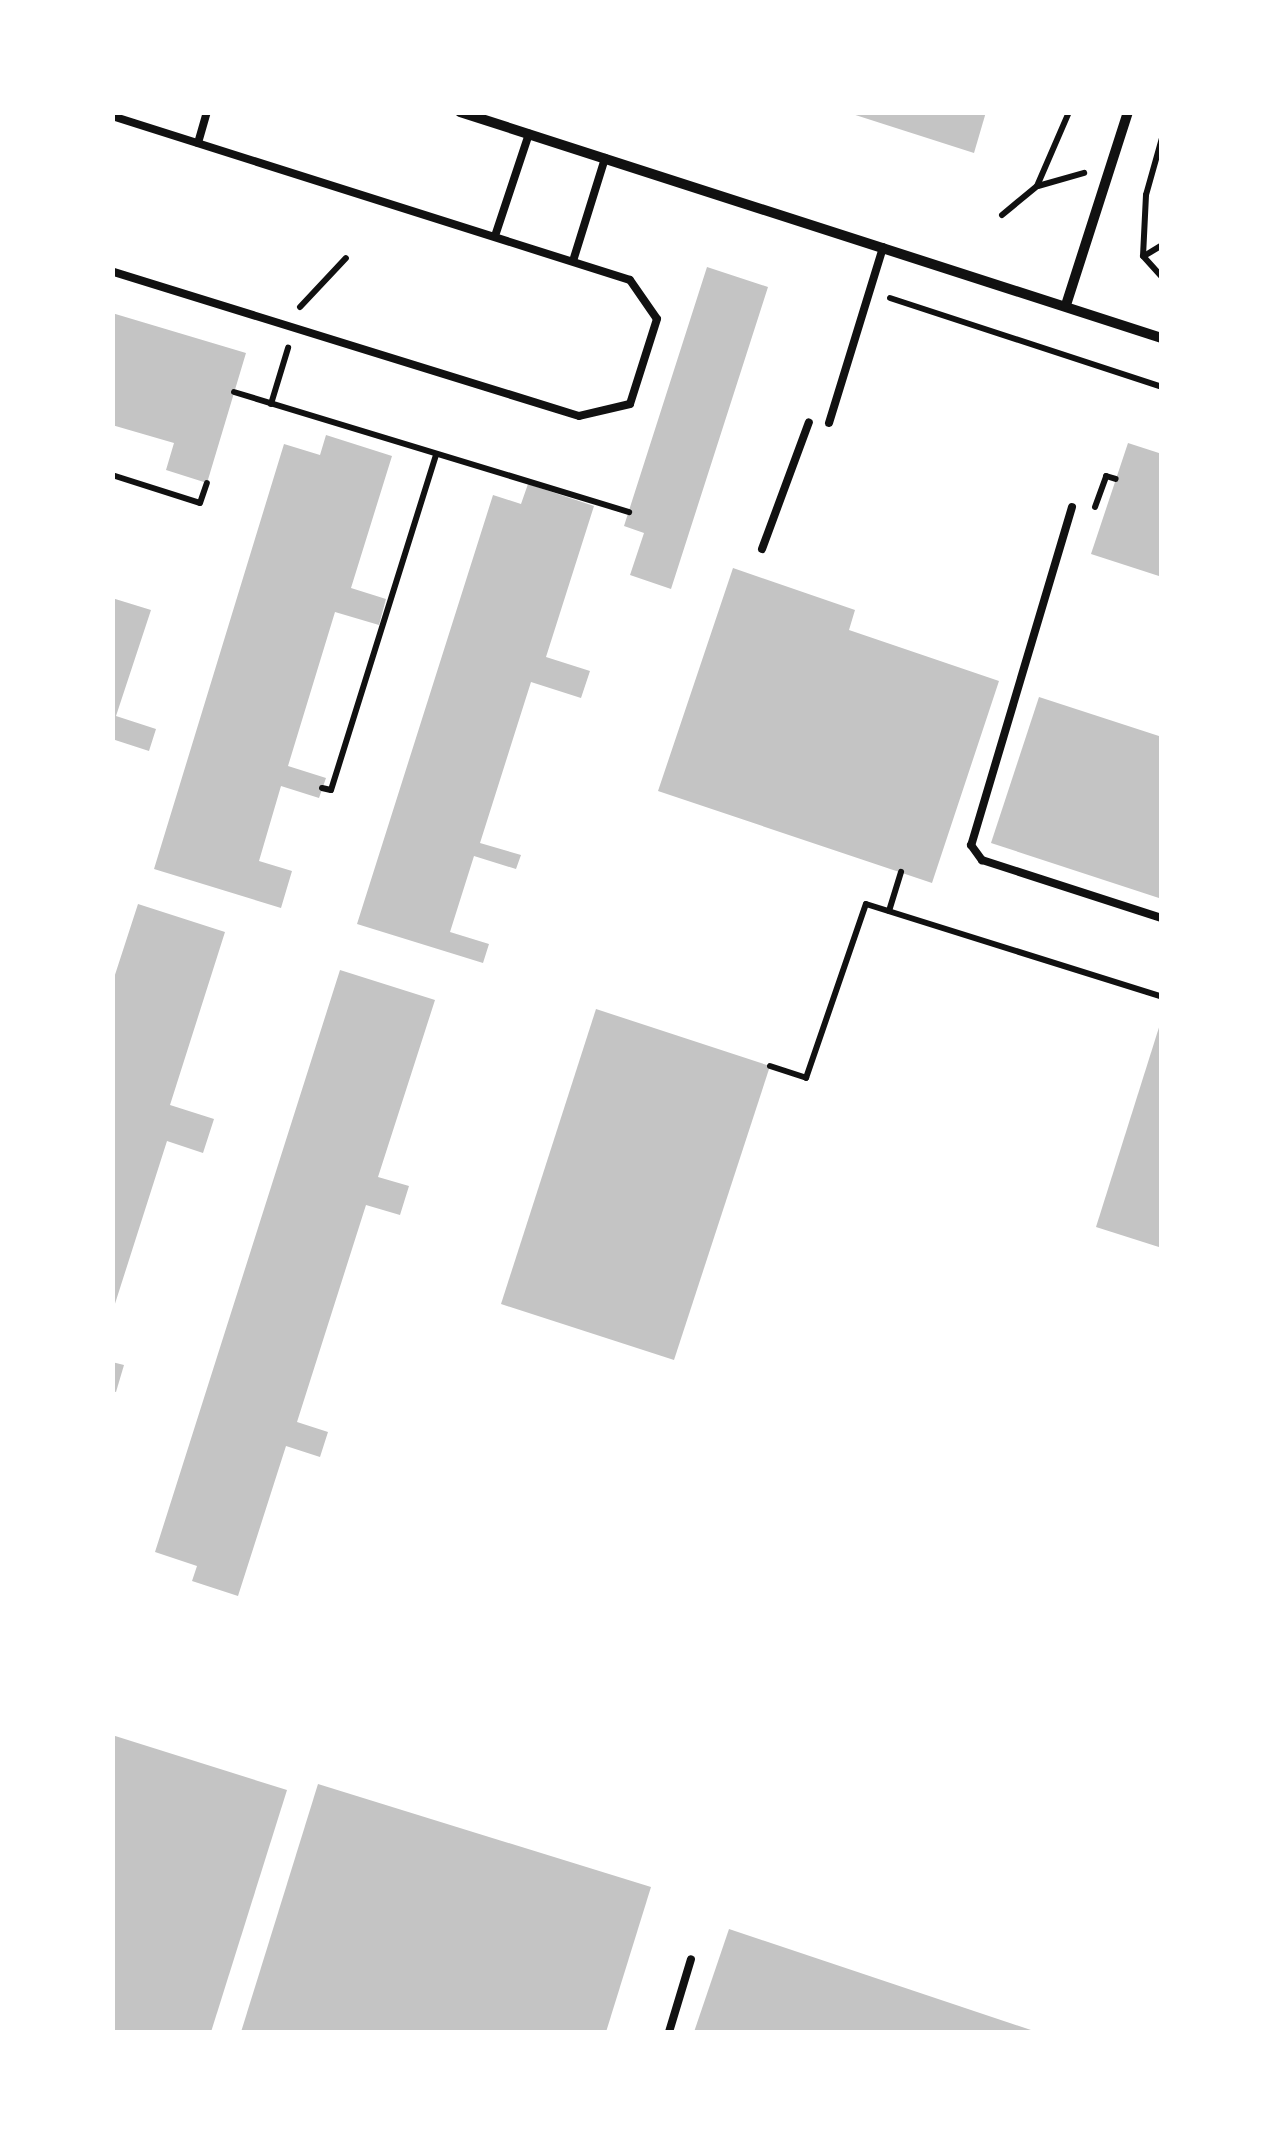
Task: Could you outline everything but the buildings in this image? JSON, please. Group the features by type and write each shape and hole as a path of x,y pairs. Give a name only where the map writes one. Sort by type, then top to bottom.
{"street":[{"path":"460,112 1162,338"},
{"path":"1066,305 1128,112"}],"lane":[{"path":"198,144 207,112"},
{"path":"112,116 630,280 657,319 630,404 579,416 112,271"},
{"path":"495,236 530,134"},
{"path":"573,262 606,158"},
{"path":"829,424 884,247"},
{"path":"762,549 809,422"},
{"path":"1072,507 1047,602 971,845 982,860 1162,918"},
{"path":"669,2032 692,1959"}],"path":[{"path":"1037,186 1068,112"},
{"path":"1162,138 1146,196 1143,256 1162,276"},
{"path":"1002,215 1037,186 1110,165"},
{"path":"1143,256 1162,245"},
{"path":"870,292 1162,387"},
{"path":"234,392 629,512"},
{"path":"322,788 331,790 436,454"},
{"path":"112,475 200,503 207,483"},
{"path":"889,911 901,872"},
{"path":"770,1066 806,1078 866,904 1162,997"}]}
